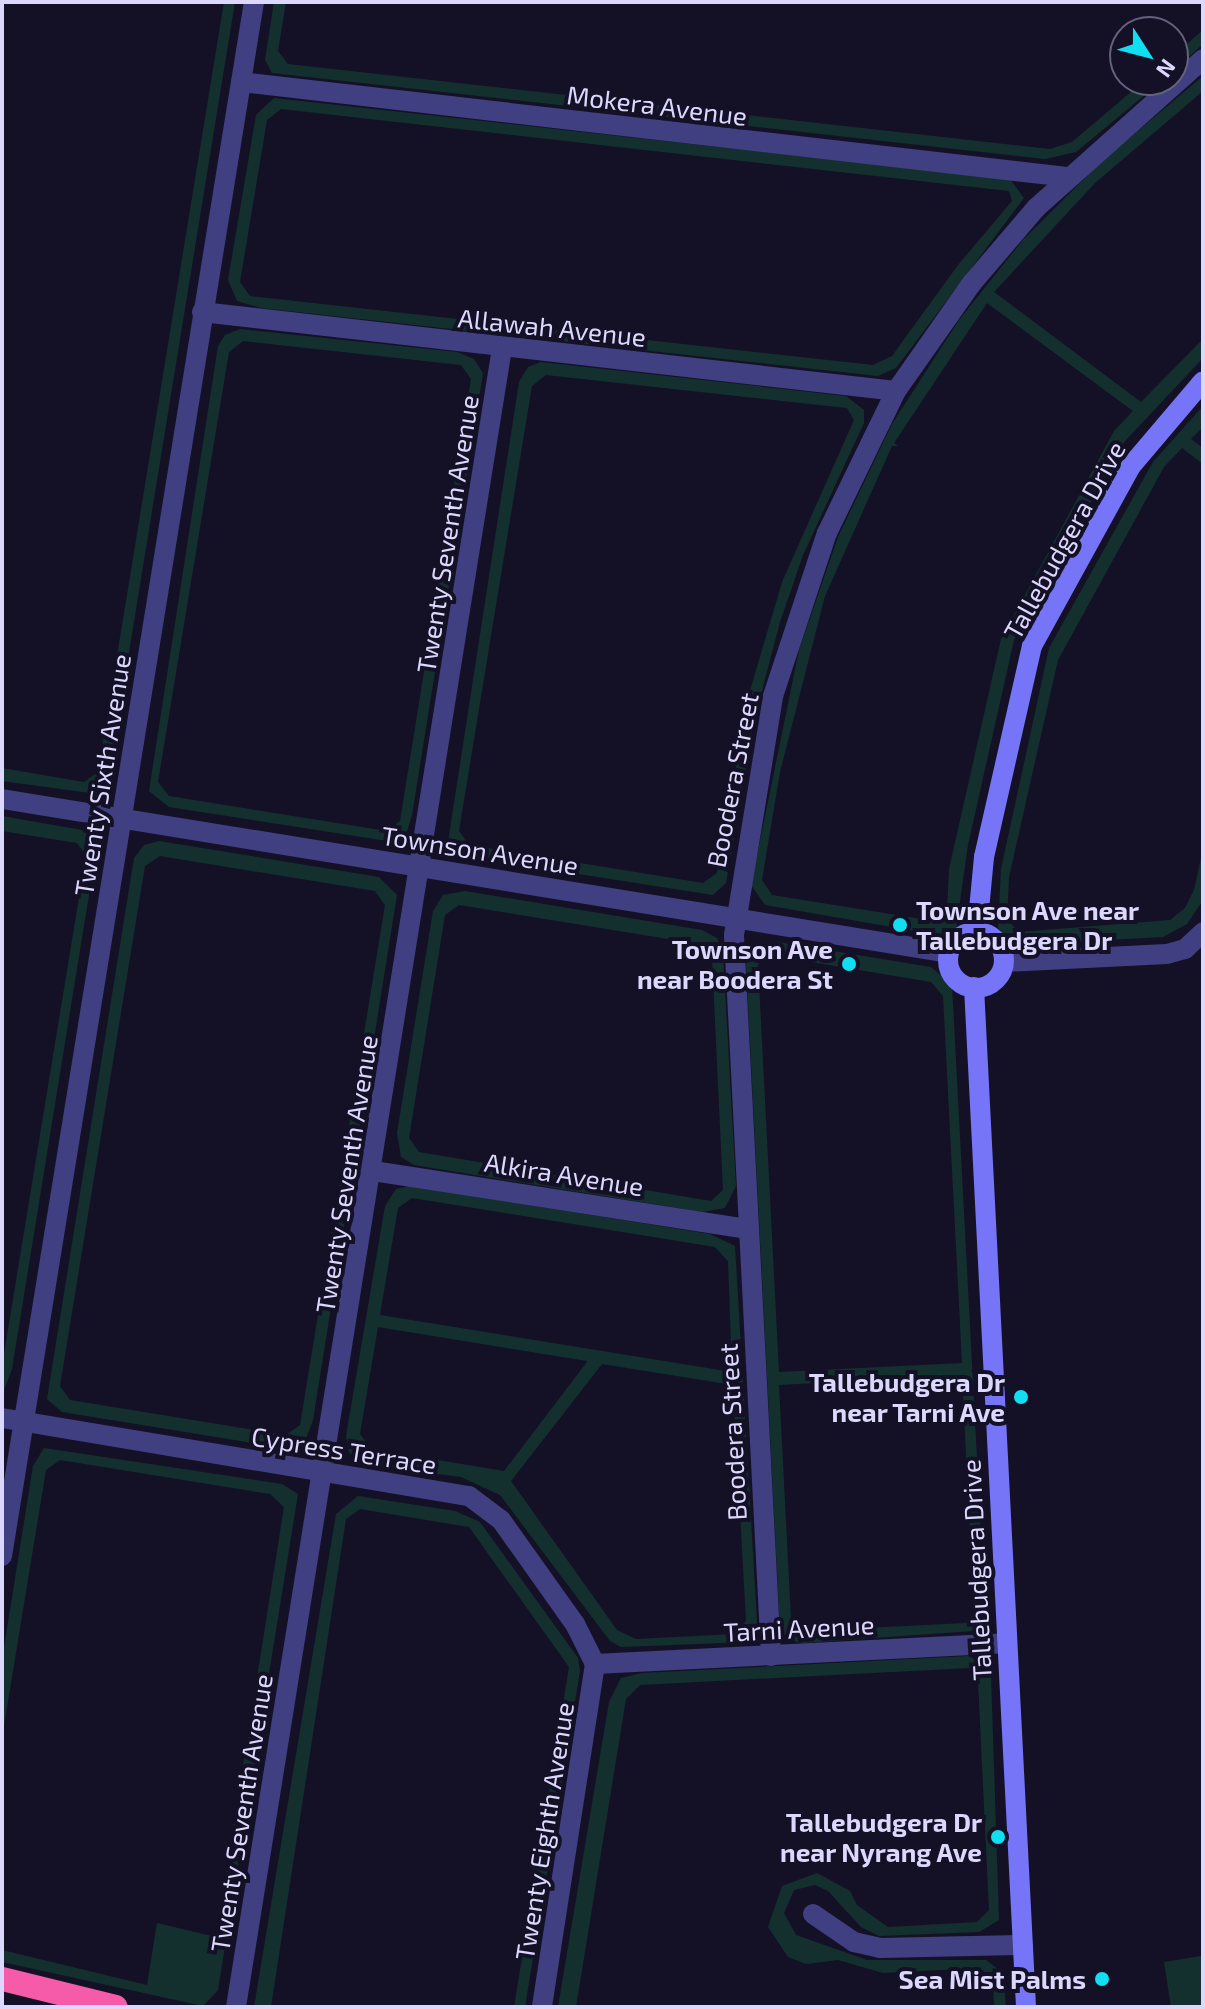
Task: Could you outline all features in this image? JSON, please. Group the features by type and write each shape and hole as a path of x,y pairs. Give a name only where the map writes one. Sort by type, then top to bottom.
{"highway":[{"path":"2,1979 116,2007"}],"street":[{"name":"Twenty Sixth Avenue","path":"2,1556 254,2"},
{"name":"Boodera Street","path":"771,1656 747,1229 735,917 764,739 796,618 827,533 896,391 972,283 1067,177 1203,59"},
{"name":"Mokera Avenue","path":"241,82 1067,177"},
{"name":"Allawah Avenue","path":"202,312 896,391"},
{"name":"Twenty Seventh Avenue","path":"236,2007 422,867 502,348"},
{"name":"Tallebudgera Drive","path":"977,931 984,857 1032,646 1131,466 1203,381"},
{"name":"Townson Avenue","path":"2,799 949,953"},
{"path":"977,931 1000,944 1004,962 991,984 974,987 951,972 949,953 959,937 977,931"},
{"path":"1004,962 1167,954 1185,949 1203,932"},
{"name":"Tallebudgera Drive","path":"974,987 1005,1643 1026,2007"},
{"name":"Alkira Avenue","path":"373,1171 747,1229"},
{"name":"Cypress Terrace","path":"2,1418 482,1503 501,1520 553,1593 595,1664"},
{"name":"Tarni Avenue","path":"595,1664 1005,1643"},
{"name":"Twenty Eighth Avenue","path":"542,2007 595,1664"},
{"path":"813,1914 854,1942 880,1948 1023,1945"}],"green space":[{"path":"224,2 235,2 109,775 90,793 2,781 2,768 84,782 98,772"},
{"path":"274,2 286,2 278,51 288,64 1050,149 1072,142 1126,96 1144,96 1076,152 1045,159 272,73 265,60"},
{"path":"1203,30 1203,44 1189,57 1189,42"},
{"path":"1203,76 1203,91 1095,183 994,292 1141,402 1203,339 1203,358 1125,441 1014,640 968,845 956,929 944,936 765,905 751,885 799,650 838,537 892,424 959,320 1023,240 1101,162 1179,96 1189,96 1189,88","holes":["987,303 1133,411 1114,431 1001,639 949,869 947,910 934,921 772,895 762,880 780,772 825,596 892,446 898,446 894,443"]},
{"path":"274,98 1010,179 1024,198 896,368 878,376 261,308 237,301 228,280 256,115","holes":["281,109 1009,191 1012,201 958,265 892,356 873,365 250,296 240,282 267,120"]},
{"path":"240,329 457,352 474,359 483,373 412,815 406,835 394,842 169,807 149,791 218,346 225,335","holes":["243,341 461,365 471,379 400,821 387,831 169,796 158,782 229,352"]},
{"path":"541,362 846,396 864,410 864,423 803,555 780,622 754,721 726,883 713,895 464,856 448,842 519,382 528,367","holes":["546,375 847,408 854,420 782,582 749,694 717,873 703,883 469,845 459,831 532,386"]},
{"path":"1203,406 1203,427 1191,439 1203,448 1203,464 1182,448 1164,467 1058,660 1009,877 1007,920 1019,932 1170,920 1185,908 1194,890 1203,849 1203,900 1187,924 1163,937 1012,945 998,928 1001,869 1049,648 1153,462"},
{"path":"2,816 82,830 91,836 96,852 12,1369 2,1395 2,1366 86,855 77,843 2,831"},
{"path":"159,841 379,877 397,895 313,1420 304,1444 290,1449 62,1412 47,1399 134,858 144,845","holes":["160,856 375,891 385,905 300,1425 286,1435 70,1400 60,1386 145,866"]},
{"path":"465,891 702,930 717,938 723,954 736,1186 725,1208 702,1212 414,1165 401,1157 397,1133 433,911 443,895","holes":["459,905 699,944 712,958 723,1190 711,1201 419,1152 409,1138 445,915"]},
{"path":"778,942 931,967 952,985 985,1610 973,1631 803,1643 789,1640 780,1630 746,964 758,945","holes":["769,955 931,982 943,996 962,1363 779,1372 758,964","962,1375 974,1613 966,1623 804,1631 791,1619 779,1385"]},
{"path":"410,1186 710,1234 735,1246 757,1622 748,1642 621,1647 610,1641 500,1495 461,1477 383,1467 359,1461 349,1452 346,1436 385,1206 396,1189","holes":["412,1198 715,1247 728,1261 732,1372 380,1315 398,1208","378,1327 587,1361 504,1471 371,1449 360,1434","602,1364 733,1385 746,1621 735,1634 636,1639 617,1630 511,1481"]},
{"path":"44,1448 282,1484 298,1494 218,1990 203,2006 2,1962 2,1950 147,1985 157,1923 216,1937 284,1507 270,1494 60,1460 46,1470 2,1738 2,1660 33,1466"},
{"path":"358,1496 455,1511 480,1522 578,1658 580,1671 525,2007 514,2007 569,1667 469,1527 360,1509 346,1519 271,2007 254,2007 336,1514"},
{"path":"968,1656 984,1663 991,1675 999,1920 979,1932 879,1936 861,1927 828,1891 815,1885 794,1890 784,1913 796,1935 867,1960 986,1960 1003,1973 1006,2007 994,2007 993,1979 980,1968 883,1973 838,1960 806,1964 788,1957 768,1927 782,1886 817,1873 850,1891 857,1905 888,1927 977,1922 989,1910 978,1681 969,1668 640,1685 626,1699 576,2007 558,2007 609,1702 621,1678 642,1673"},
{"path":"1201,1956 1203,2007 1171,2007 1164,1962"}],"place":[{"name":"Townson Ave near Tallebudgera Dr","path":"900,925"},
{"name":"Townson Ave near Boodera St","path":"849,964"},
{"name":"Tallebudgera Dr near Tarni Ave","path":"1021,1397"},
{"name":"Tallebudgera Dr near Nyrang Ave","path":"998,1837"},
{"name":"Sea Mist Palms","path":"1102,1979"}]}
